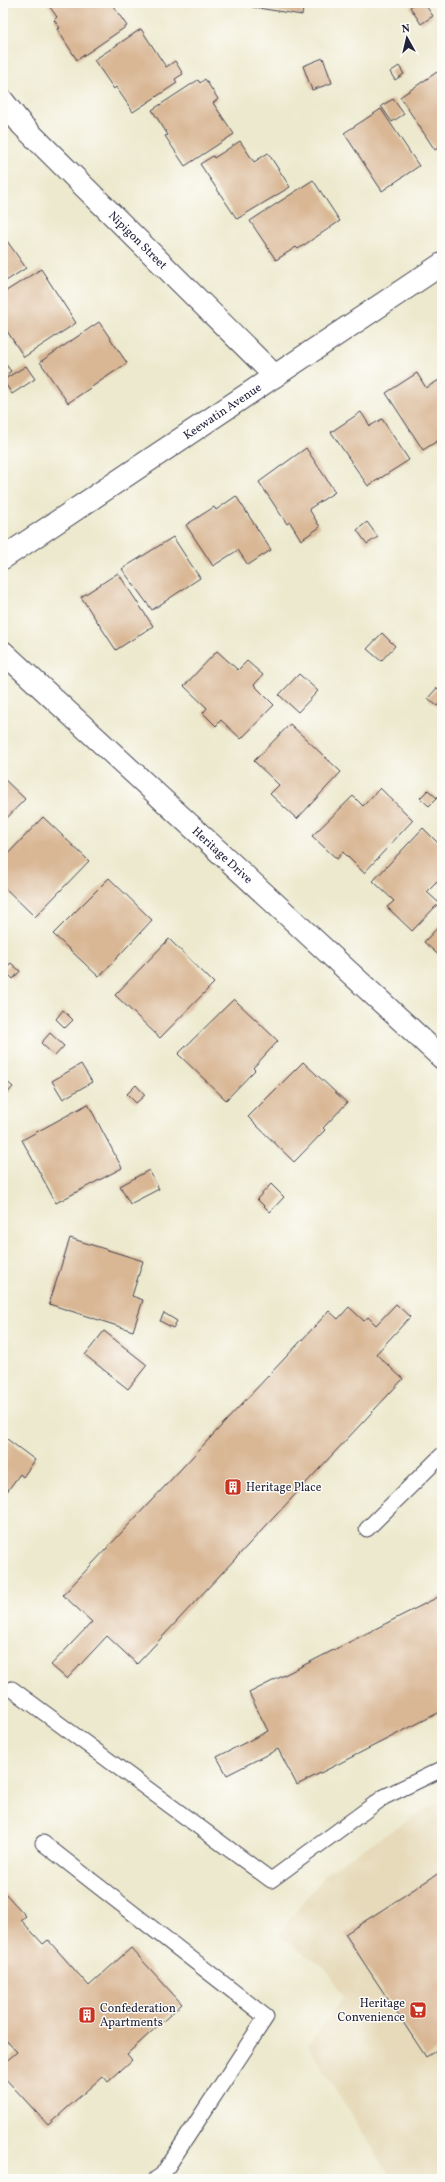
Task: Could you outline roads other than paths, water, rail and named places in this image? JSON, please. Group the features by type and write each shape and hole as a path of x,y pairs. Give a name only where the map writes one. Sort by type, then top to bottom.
{"street":[{"name":"Nipigon Street","path":"3,101 22,125 275,376"},
{"name":"Keewatin Avenue","path":"3,558 442,264"},
{"name":"Heritage Drive","path":"3,652 442,1058"}],"lane":[{"path":"366,1529 442,1455"},
{"path":"12,1689 271,1880 384,1797 442,1769"},
{"path":"43,1843 266,2018 162,2175 156,2179"}],"place":[{"name":"Heritage Place","path":"233,1487"},
{"name":"Heritage Convenience","path":"418,2010"},
{"name":"Confederation Apartments","path":"87,2015"}]}
